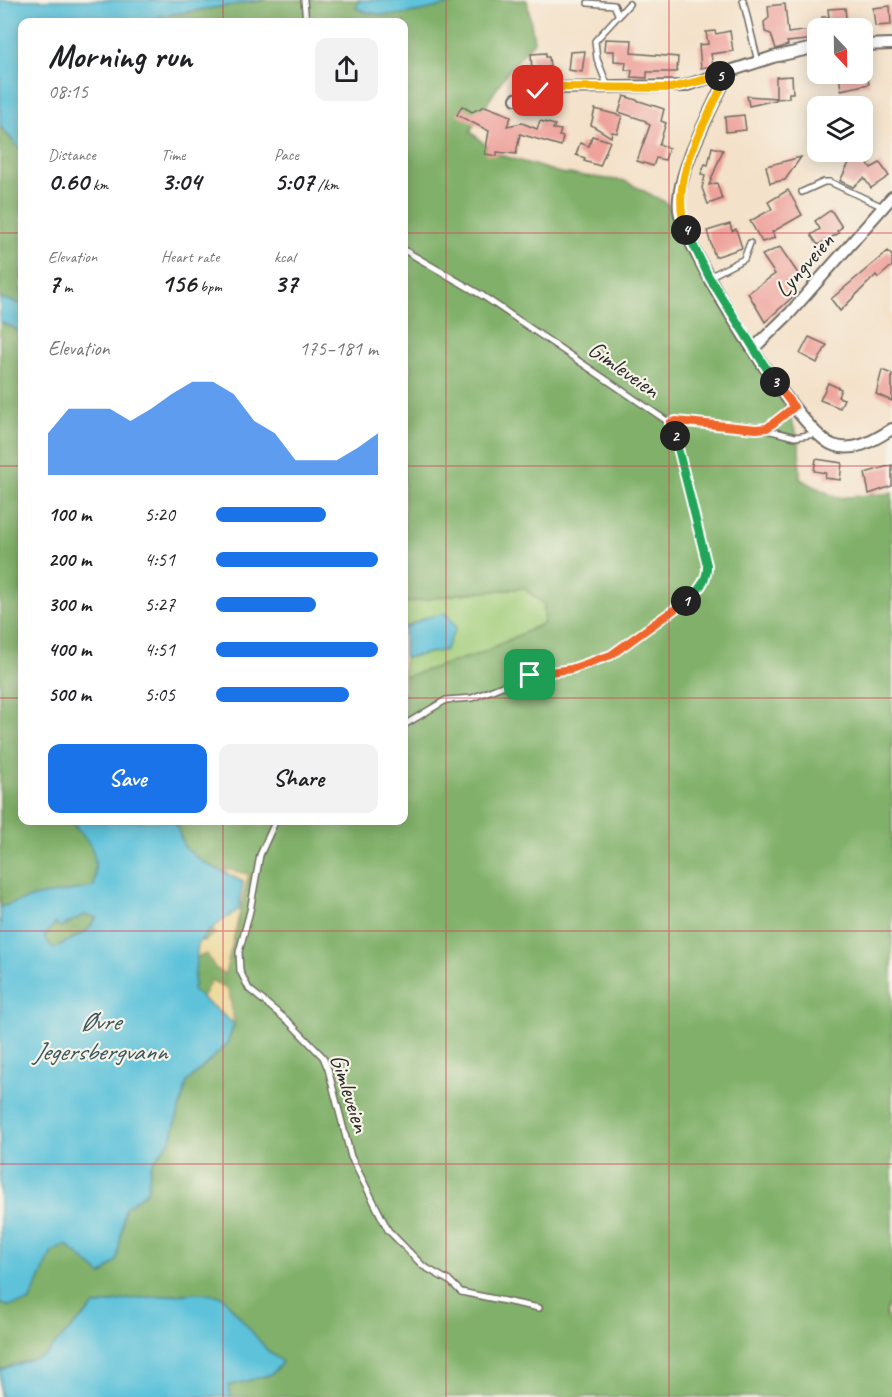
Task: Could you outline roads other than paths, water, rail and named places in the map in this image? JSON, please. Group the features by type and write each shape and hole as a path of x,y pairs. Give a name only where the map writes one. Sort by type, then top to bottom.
{"street":[{"path":"873,45 892,44"},
{"path":"516,99 549,88 684,86 807,49"},
{"path":"728,73 695,146 680,192 682,220 709,277 794,407 816,434 833,445 853,447 873,440 892,429"},
{"name":"Lyngveien","path":"754,348 790,313 892,197"}],"lane":[{"path":"304,0 306,18"},
{"path":"743,0 758,62"},
{"path":"588,3 614,5 619,16"},
{"path":"609,88 594,49 595,41 629,4"},
{"path":"802,192 824,182 830,182 883,207"},
{"path":"709,277 744,259 750,243"},
{"name":"Gimleveien","path":"408,252 483,296 670,423 708,573 699,589 660,622 611,655 571,669 530,675 472,698 446,700 408,723"},
{"path":"762,429 794,407"},
{"path":"670,423 680,421 762,429 795,437 816,434"},
{"name":"Gimleveien","path":"273,825 262,846 250,910 239,952 243,978 249,989 289,1022 323,1057 357,1172 393,1236 423,1266 452,1282 461,1292 539,1308"}],"water":[{"path":"0,0 265,0 158,18 18,18 18,146 0,126"},
{"path":"360,0 467,0 411,13 382,15 356,8"},
{"path":"0,298 18,303 18,331 0,322"},
{"path":"446,613 456,628 445,650 408,657 408,626 424,618"},
{"name":"Øvre Jegersbergvann","path":"74,825 176,825 184,847 203,862 243,882 239,909 211,929 198,943 193,991 234,1024 227,1044 187,1082 171,1139 151,1165 147,1191 125,1208 117,1260 102,1275 66,1245 52,1252 29,1302 7,1306 0,1303 0,907 38,896 94,887 94,858 84,837","holes":["84,915 97,917 87,931 53,949 44,937 56,923 61,927"]},
{"path":"198,1293 222,1296 267,1350 282,1362 272,1374 228,1386 232,1397 0,1397 0,1370 45,1355 94,1306 129,1299"}]}
